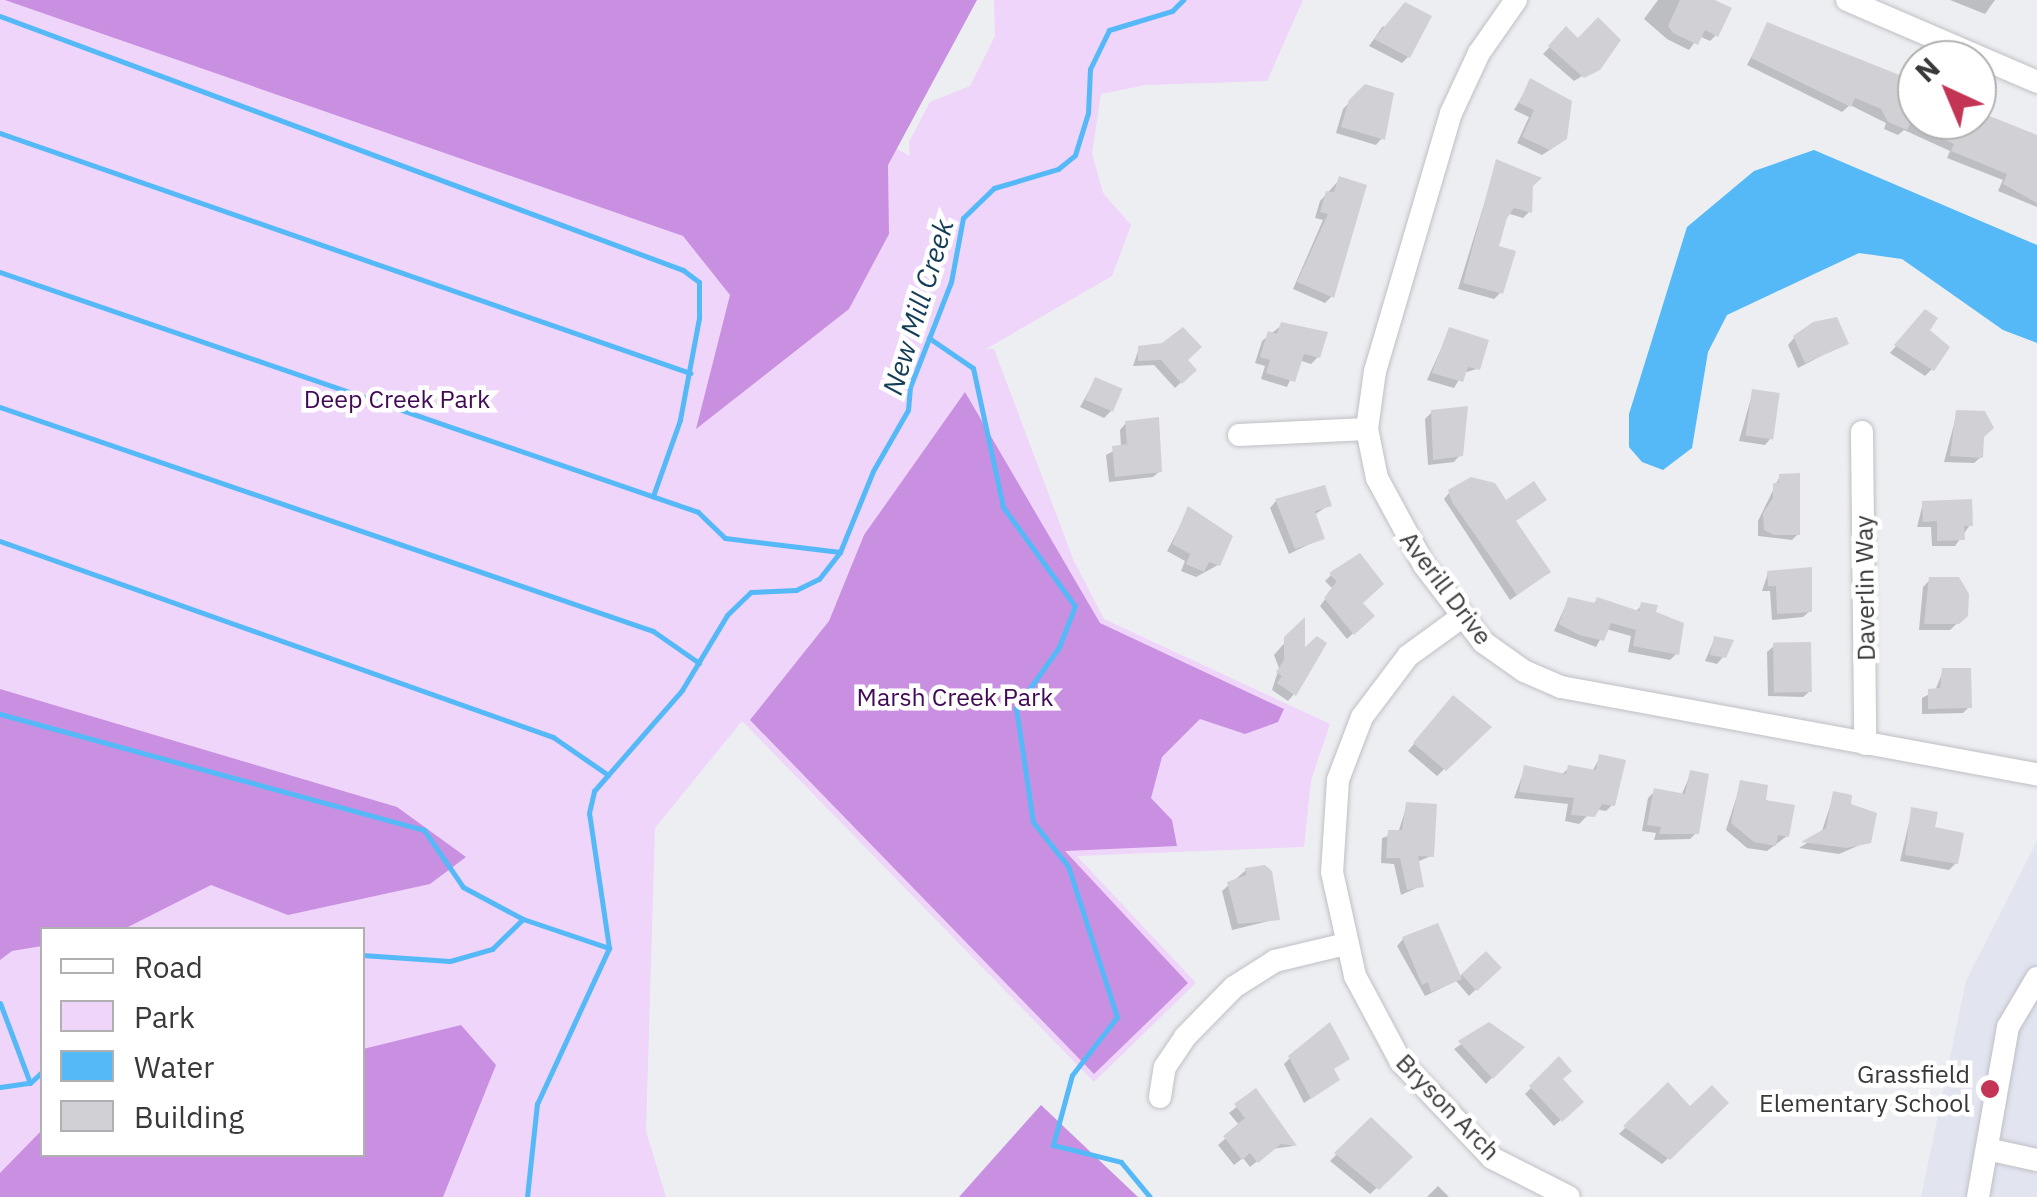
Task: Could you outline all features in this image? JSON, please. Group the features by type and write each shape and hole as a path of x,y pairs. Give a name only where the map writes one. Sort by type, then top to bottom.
{"street":[{"name":"Averill Drive","path":"1516,0 1480,52 1451,113 1375,371 1367,429 1388,508 1463,616 1503,658 1562,687 2037,774"},
{"path":"1847,0 2037,82"},
{"path":"1239,435 1367,429"},
{"name":"Daverlin Way","path":"1862,432 1865,744"},
{"name":"Bryson Arch","path":"1463,616 1408,656 1380,688 1348,747 1330,838 1346,944 1378,1028 1422,1087 1492,1158 1569,1197"},
{"path":"1160,1097 1165,1067 1185,1037 1234,987 1275,961 1346,944"},
{"path":"1978,1197 2008,1027 2037,978"},
{"path":"1986,1149 2037,1160"}],"shaded area":[{"name":"Grassfield Elementary School","path":"2037,841 2037,1197 1921,1197 1966,981"}],"green space":[{"name":"Deep Creek Park","path":"0,0 849,0 820,108 910,156 909,142 930,102 970,86 995,36 994,0 1303,0 1267,81 1146,85 1101,94 1092,153 1103,193 1131,225 1112,276 986,349 994,349 1073,559 1104,619 1330,724 1311,780 1304,847 1077,856 1196,983 1094,1082 742,721 655,828 646,1131 666,1197 0,1197"},
{"path":"5,0 977,0 888,165 889,234 849,309 696,429 730,295 683,236"},
{"name":"Marsh Creek Park","path":"965,392 1100,623 1284,709 1278,722 1245,734 1200,719 1162,757 1151,798 1172,820 1177,846 1065,851 1188,983 1094,1074 750,720 829,621 864,535"},
{"path":"0,689 397,807 466,857 430,884 288,915 211,885 128,927 40,927 40,946 12,951 0,960"},
{"path":"461,1025 496,1065 443,1197 0,1197 0,1173 40,1132 40,1157 365,1157 365,1049"},
{"path":"1041,1105 1138,1197 959,1197"}],"water":[{"path":"1814,150 2037,245 2037,343 2003,330 1902,259 1859,253 1727,315 1708,352 1692,448 1663,470 1642,462 1629,447 1629,414 1687,227 1754,171"}],"building":[{"path":"1680,0 1715,0 1732,8 1718,37 1705,30 1698,45 1673,33 1668,26"},
{"path":"1405,2 1432,16 1410,58 1374,39"},
{"path":"1598,17 1621,40 1600,70 1584,78 1548,46 1566,26 1578,38"},
{"path":"1767,22 1897,74 1897,126 1888,122 1881,109 1855,98 1851,107 1751,58"},
{"path":"1530,78 1572,101 1567,139 1550,150 1522,137 1534,110 1519,103"},
{"path":"1365,84 1394,93 1385,140 1341,127 1349,100"},
{"path":"1997,119 2037,135 2037,203 2003,184 2007,174 1951,151 1954,144 1945,140 1997,140"},
{"path":"1496,159 1542,178 1533,186 1532,213 1514,208 1507,218 1499,246 1516,251 1503,294 1463,283"},
{"path":"1339,176 1367,185 1334,298 1297,282 1328,214 1320,212 1326,191 1334,192"},
{"path":"1925,309 1938,318 1930,330 1950,347 1934,371 1894,345"},
{"path":"1837,317 1849,344 1805,363 1793,336 1813,322"},
{"path":"1281,322 1328,332 1320,358 1304,354 1295,382 1266,373 1270,360 1260,357 1268,331 1277,334"},
{"path":"1183,327 1202,347 1188,360 1197,370 1182,384 1161,360 1138,361 1138,346 1162,343"},
{"path":"1449,327 1489,340 1480,370 1468,367 1463,382 1432,373"},
{"path":"1095,377 1123,389 1113,412 1085,400"},
{"path":"1752,389 1780,393 1773,439 1745,436"},
{"path":"1468,406 1463,456 1433,460 1431,410"},
{"path":"1956,410 1985,411 1994,428 1984,437 1983,458 1950,456"},
{"path":"1159,417 1162,472 1115,477 1112,446 1127,444 1125,421"},
{"path":"1800,473 1800,535 1774,535 1764,530 1763,513 1773,498 1773,483 1779,483 1779,474"},
{"path":"1471,477 1495,483 1506,500 1534,481 1547,500 1516,521 1551,572 1517,595 1452,502 1448,490"},
{"path":"1325,485 1332,506 1315,511 1325,539 1295,549 1275,499"},
{"path":"1972,499 1973,526 1964,526 1965,540 1937,541 1937,521 1923,522 1922,501"},
{"path":"1188,506 1233,536 1220,566 1209,562 1204,572 1186,564 1190,554 1172,544"},
{"path":"1360,553 1384,584 1363,603 1375,616 1354,635 1324,598 1337,581 1329,573"},
{"path":"1812,567 1812,612 1777,614 1776,586 1768,586 1767,571"},
{"path":"1929,577 1959,577 1969,594 1968,616 1959,624 1924,624"},
{"path":"1568,597 1595,603 1597,597 1639,611 1641,602 1658,605 1656,612 1684,623 1679,655 1633,646 1636,630 1611,623 1604,641 1579,635 1559,624"},
{"path":"1305,617 1305,647 1317,636 1327,643 1296,696 1277,683 1282,676 1276,672 1284,660 1284,637"},
{"path":"1714,636 1734,640 1726,658 1710,655"},
{"path":"1811,642 1812,692 1774,693 1773,643"},
{"path":"1942,668 1971,668 1972,708 1928,709 1928,689 1940,688"},
{"path":"1453,695 1492,727 1446,771 1413,743"},
{"path":"1599,754 1626,760 1615,806 1602,804 1595,817 1571,815 1574,798 1519,792 1524,765 1566,774 1568,765 1596,770"},
{"path":"1690,770 1709,774 1699,834 1659,834 1661,827 1647,825 1654,788 1685,794"},
{"path":"1740,780 1768,785 1766,800 1795,805 1789,837 1778,835 1776,846 1754,842 1731,823"},
{"path":"1833,791 1852,795 1851,804 1877,813 1871,843 1847,848 1801,842 1826,828"},
{"path":"1406,802 1437,804 1434,857 1418,856 1424,887 1407,890 1400,858 1386,858 1388,830 1402,830"},
{"path":"1911,807 1938,812 1935,827 1964,833 1958,864 1905,855"},
{"path":"1265,865 1272,871 1280,920 1238,924 1227,882 1246,875 1245,868"},
{"path":"1438,923 1462,979 1431,992 1428,982 1422,985 1402,937"},
{"path":"1486,951 1502,968 1477,991 1461,974"},
{"path":"1330,1022 1350,1059 1334,1069 1340,1080 1311,1099 1288,1056"},
{"path":"1489,1022 1525,1047 1493,1079 1458,1041"},
{"path":"1559,1056 1572,1071 1563,1079 1584,1102 1562,1122 1529,1086"},
{"path":"1668,1082 1690,1106 1712,1085 1729,1103 1670,1160 1623,1126"},
{"path":"1256,1088 1297,1146 1281,1144 1258,1163 1250,1153 1242,1160 1223,1136 1245,1118 1234,1104"},
{"path":"1371,1117 1413,1157 1379,1190 1334,1153"}],"waterway":[{"name":"New Mill Creek","path":"527,1197 537,1104 609,948 589,813 594,791 682,690 727,615 751,592 796,590 819,579 840,552 873,471 908,410 910,387 951,282 963,218 994,188 1058,169 1075,155 1088,113 1090,69 1109,30 1172,11 1183,0"},
{"path":"0,16 683,270 699,282 699,318 680,420 653,496"},
{"path":"0,133 690,373"},
{"path":"0,272 698,512 725,538 840,552"},
{"path":"929,338 973,368 1003,507 1075,606 1059,647 1016,708 1033,822 1068,866 1117,1017 1072,1075 1053,1145 1121,1162 1150,1197"},
{"path":"0,407 653,631 699,663"},
{"path":"0,541 553,737 608,775"},
{"path":"0,714 424,830 463,887 523,919"},
{"path":"365,955 450,961 492,949 523,919 609,948"},
{"path":"0,1003 30,1083"},
{"path":"0,1087 30,1083 40,1074"}],"place":[{"name":"Grassfield Elementary School","path":"1990,1089"}]}
